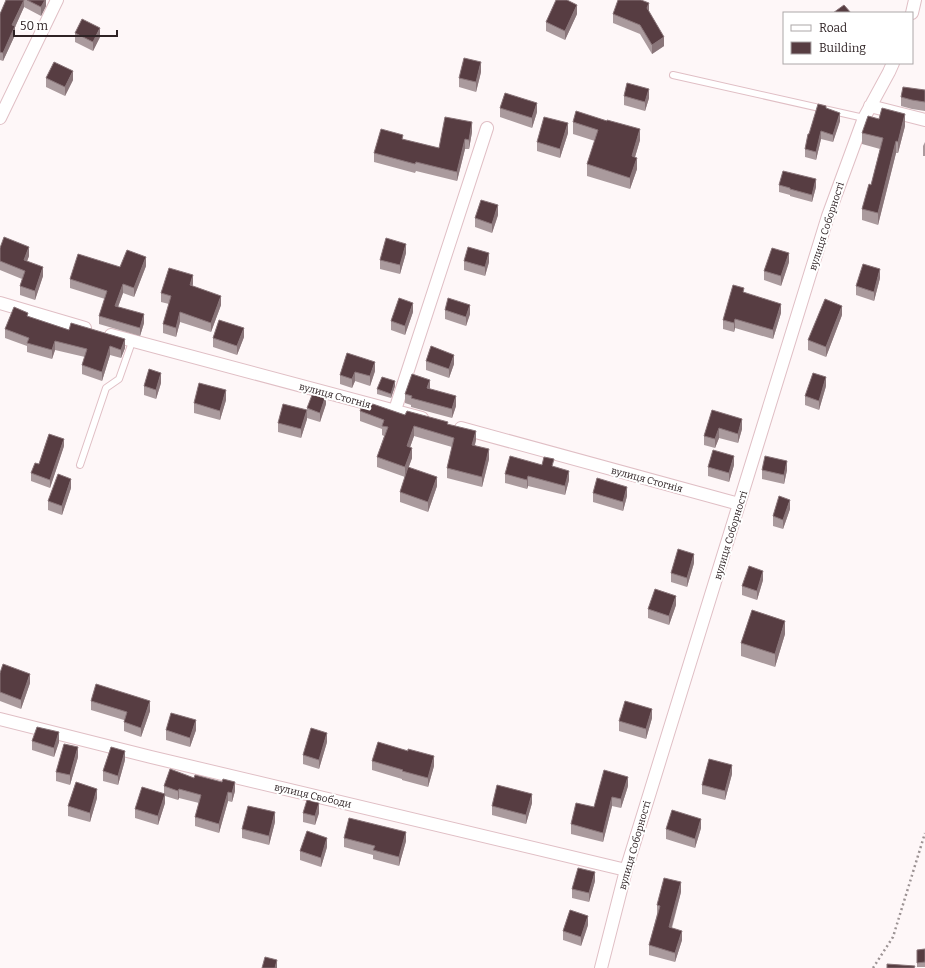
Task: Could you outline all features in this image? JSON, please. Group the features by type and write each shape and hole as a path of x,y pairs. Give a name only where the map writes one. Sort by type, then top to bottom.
{"street":[{"path":"0,118 57,0"},
{"path":"912,12 915,0"},
{"name":"вулиця Соборності","path":"602,968 626,870 828,216 864,118 893,64"},
{"path":"870,106 925,120"},
{"path":"395,410 487,128"},
{"name":"вулиця Стогнія","path":"0,302 132,342 434,421"},
{"name":"вулиця Стогнія","path":"449,425 739,504"},
{"name":"вулиця Свободи","path":"0,719 151,757 626,870"}],"lane":[{"path":"672,74 864,118"},
{"path":"80,465 106,388 119,380 132,342"}],"path":[{"path":"874,968 893,937 925,833"}],"building":[{"path":"6,0 24,0 12,25 15,26 3,53 0,52 0,14"},
{"path":"27,0 45,0 41,7"},
{"path":"556,0 567,0 577,5 565,31 546,22"},
{"path":"618,0 641,0 649,3 647,8 664,37 652,45 640,25 613,14"},
{"path":"844,5 850,12 834,12"},
{"path":"82,19 100,28 93,42 75,33"},
{"path":"464,58 481,62 476,82 459,78"},
{"path":"54,62 73,71 65,87 46,78"},
{"path":"627,83 649,89 645,102 624,96"},
{"path":"903,87 925,90 925,102 901,97"},
{"path":"505,93 537,103 532,118 500,108"},
{"path":"818,104 840,113 833,135 821,131 816,152 805,149 808,134"},
{"path":"882,108 905,114 898,142 896,141 878,213 862,209 869,184 871,185 883,138 862,133 868,116 879,119"},
{"path":"576,111 607,121 640,129 632,156 637,158 630,178 587,164 598,130 573,122"},
{"path":"445,117 472,122 469,140 465,139 457,172 416,162 415,164 374,153 381,129 403,135 402,139 439,148"},
{"path":"544,117 568,123 560,149 537,142"},
{"path":"783,171 816,179 812,195 779,185"},
{"path":"481,200 498,205 492,224 475,218"},
{"path":"4,237 29,247 24,260 43,267 35,291 20,286 25,271 0,261 0,248"},
{"path":"386,238 406,244 400,265 380,260"},
{"path":"468,247 489,253 485,267 464,261"},
{"path":"772,248 789,253 781,276 764,271"},
{"path":"127,250 146,257 134,288 123,284 115,306 144,314 140,328 99,316 107,291 70,279 78,254 120,267"},
{"path":"863,264 880,269 874,292 856,286"},
{"path":"169,268 193,275 190,285 221,296 211,323 180,312 176,328 163,324 171,296 161,293"},
{"path":"733,285 744,288 743,292 781,304 773,330 735,319 734,323 723,320"},
{"path":"399,298 413,303 405,326 391,321"},
{"path":"448,298 470,305 466,317 445,310"},
{"path":"825,299 842,306 826,347 808,340"},
{"path":"14,307 28,313 27,316 69,330 71,323 125,339 121,350 110,346 102,372 82,365 87,349 55,341 52,350 27,343 29,338 5,329"},
{"path":"219,320 244,328 237,346 213,338"},
{"path":"431,346 454,355 449,369 426,361"},
{"path":"347,353 375,362 370,376 355,372 352,379 340,375"},
{"path":"149,369 161,373 156,390 144,386"},
{"path":"813,373 826,377 819,401 805,396"},
{"path":"412,374 430,380 427,388 456,396 452,409 411,398 412,396 405,394"},
{"path":"382,377 395,381 391,394 377,389"},
{"path":"199,383 226,390 220,411 194,403"},
{"path":"314,390 326,395 320,413 307,408"},
{"path":"364,401 405,415 407,411 448,422 447,424 476,431 472,445 489,449 482,477 447,468 454,438 414,426 407,446 412,448 405,467 377,457 388,427 382,426 384,420 360,411"},
{"path":"283,404 307,410 301,429 278,423"},
{"path":"712,410 742,419 738,434 719,428 715,439 704,436"},
{"path":"49,434 64,439 50,480 31,473 35,463 39,464"},
{"path":"713,450 734,456 729,473 708,467"},
{"path":"510,456 542,465 544,457 554,459 552,466 569,471 565,486 528,476 527,480 505,474"},
{"path":"765,456 787,461 784,475 762,470"},
{"path":"408,467 437,477 428,502 400,492"},
{"path":"58,474 71,479 62,506 48,501"},
{"path":"597,478 627,487 623,502 593,493"},
{"path":"779,496 790,500 783,520 773,516"},
{"path":"678,549 694,554 687,578 671,573"},
{"path":"749,566 763,571 757,591 742,586"},
{"path":"655,589 676,596 669,616 648,609"},
{"path":"752,610 785,621 775,654 741,643"},
{"path":"3,664 30,674 21,700 0,692 0,673"},
{"path":"96,684 150,701 141,728 124,722 127,712 91,701"},
{"path":"625,701 652,709 646,729 619,721"},
{"path":"171,713 196,720 190,738 166,730"},
{"path":"37,727 59,732 54,748 32,741"},
{"path":"311,728 327,733 319,760 303,755"},
{"path":"378,742 408,751 408,749 434,756 428,778 372,761"},
{"path":"64,744 78,747 70,775 56,772"},
{"path":"111,747 125,751 118,776 103,771"},
{"path":"709,759 732,765 725,791 702,785"},
{"path":"170,769 194,778 195,775 222,782 223,779 235,782 232,793 228,792 219,824 195,817 201,795 179,789 178,791 164,786"},
{"path":"604,770 628,777 621,799 612,797 603,833 571,824 576,803 594,807"},
{"path":"76,782 97,789 90,813 68,806"},
{"path":"497,785 532,794 526,815 492,806"},
{"path":"142,787 165,794 158,816 135,809"},
{"path":"307,800 319,803 315,816 303,813"},
{"path":"248,806 275,812 269,836 242,829"},
{"path":"672,810 701,819 695,839 666,829"},
{"path":"349,818 406,832 399,857 373,850 375,846 344,838"},
{"path":"307,831 327,838 321,858 300,851"},
{"path":"578,868 595,872 589,893 572,889"},
{"path":"664,878 681,882 669,927 682,931 675,953 649,945 660,906 657,905"},
{"path":"570,910 588,916 581,937 563,931"},
{"path":"925,949 925,962 917,963 917,950"},
{"path":"265,957 277,960 275,968 262,968"},
{"path":"887,964 915,966 914,968 887,968"}]}
